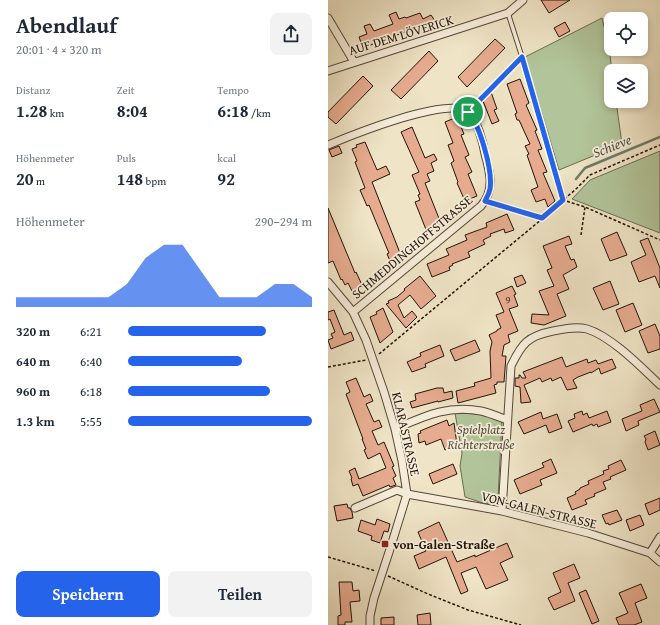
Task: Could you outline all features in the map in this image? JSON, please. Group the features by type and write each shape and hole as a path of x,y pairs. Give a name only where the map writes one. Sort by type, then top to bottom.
{"street":[{"name":"AUF DEM LÖVERICK","path":"328,71 508,13 523,0"},
{"path":"328,18 354,62"},
{"path":"328,144 377,125 415,115 454,107 468,112"},
{"name":"SCHMEDDINGHOFFSTRASSE","path":"353,312 485,201 490,188 489,168 483,144 475,122 468,112"},
{"name":"KLARASTRASSE","path":"328,282 353,312 363,331 395,429 407,494 374,598 370,616 370,625"},
{"path":"502,511 511,366 519,350 527,341 540,334 571,328 586,329 600,335 615,345 660,384"},
{"path":"395,429 430,414 446,410 460,409 481,411 507,420"},
{"name":"VON-GALEN-STRASSE","path":"355,508 398,490 407,494 502,511 588,533 650,553 660,562"},
{"path":"650,553 660,537"}],"lane":[{"path":"508,13 522,57"}],"path":[{"path":"468,112 522,57 563,200"},
{"path":"328,367 373,359 542,218 590,175 660,145"},
{"path":"563,200 585,207 660,240"},
{"path":"485,201 542,218"},
{"path":"581,235 585,207"},
{"path":"328,557 383,573 428,594 468,610 521,625"}],"green space":[{"path":"602,18 604,26 604,56 610,56 611,64 604,64 604,108 617,108 622,144 559,170 525,57"},
{"path":"660,151 660,233 572,199 590,180"},
{"name":"Spielplatz Richterstraße","path":"455,413 481,414 502,420 498,499 486,504 465,497 460,466 462,453"}],"building":[{"path":"541,0 570,0 549,13"},
{"path":"396,12 399,19 420,13 423,19 431,15 437,24 426,28 425,26 411,32 410,30 363,48 359,37 367,34 364,26 370,24 374,31 393,24 389,15"},
{"path":"565,22 570,31 559,37 554,28"},
{"path":"495,39 505,48 467,87 458,77"},
{"path":"429,51 438,61 401,99 391,90"},
{"path":"363,76 373,86 336,124 328,117 328,112"},
{"path":"520,79 529,103 526,105 537,130 535,131 542,149 538,150 547,172 543,173 555,201 548,207 545,199 536,202 531,190 538,187 527,155 529,154 525,146 530,144 519,120 517,120 515,114 517,113 507,84"},
{"path":"491,92 497,109 494,110 499,121 492,124 483,101"},
{"path":"457,117 464,134 461,135 469,155 465,157 472,172 468,174 477,196 465,201 457,183 458,182 451,163 454,161 448,145 453,143 445,122"},
{"path":"412,127 425,158 434,154 437,160 431,163 434,171 427,174 430,181 425,183 442,226 427,232 415,202 420,200 418,195 420,194 412,175 419,172 401,132"},
{"path":"365,142 377,170 386,166 390,174 372,182 402,258 391,263 387,254 389,253 369,205 367,206 360,190 365,188 355,162 357,161 352,149 357,147 356,145"},
{"path":"339,146 342,153 332,157 329,150"},
{"path":"328,208 355,273 356,272 363,287 352,291 348,283 345,285 342,279 341,280 333,261 328,263"},
{"path":"507,214 514,230 505,233 504,229 490,234 491,236 483,240 485,244 468,252 470,257 452,264 453,265 449,267 450,270 432,277 427,264 449,255 446,249 467,240 465,235 487,227 486,223"},
{"path":"617,232 627,255 610,261 601,239"},
{"path":"569,236 572,244 565,246 571,260 574,259 577,267 563,275 569,289 557,294 566,316 544,325 531,323 532,314 549,315 539,291 554,286 547,270 552,268 543,246"},
{"path":"648,238 660,268 660,288 655,276 639,282 631,262 646,255 640,241"},
{"path":"522,275 526,283 517,287 514,278"},
{"path":"420,276 436,296 421,309 410,295 398,305 404,318 412,311 417,317 406,328 386,304 389,303 388,301 397,297"},
{"path":"610,281 619,304 603,310 593,288"},
{"path":"512,286 516,294 514,295 518,306 509,309 518,331 508,335 510,342 504,345 502,356 506,356 504,382 497,382 497,384 494,385 496,393 458,403 456,391 475,386 474,383 491,378 490,351 492,342 489,335 501,328 496,315 504,312 496,293"},
{"path":"633,303 642,325 625,332 616,310"},
{"path":"383,308 393,332 380,343 370,317 377,314 376,312"},
{"path":"334,310 344,335 351,332 354,340 331,349 328,340 333,338 331,334 335,332 330,319 328,320 328,312"},
{"path":"655,324 660,336 660,349 648,353 639,331"},
{"path":"475,340 480,351 455,361 450,350"},
{"path":"440,345 444,356 425,364 426,367 412,372 407,362 421,356 420,353"},
{"path":"562,357 566,367 587,359 588,363 596,360 598,364 612,359 616,368 601,374 599,368 591,373 578,377 573,380 577,388 567,390 561,377 552,381 551,378 542,382 540,378 524,385 531,402 521,403 520,387 515,386 515,378 519,378 520,375 522,378 526,378 523,372"},
{"path":"356,378 364,397 370,394 373,401 366,404 374,422 379,420 382,427 372,431 378,445 384,442 394,466 392,467 396,476 393,478 396,485 390,487 389,485 363,496 358,484 353,486 349,471 355,468 359,479 386,468 380,453 368,459 364,450 366,449 363,439 346,394 350,392 346,382"},
{"path":"437,388 443,388 444,393 452,391 453,398 412,408 410,402 416,400 415,394"},
{"path":"654,399 660,412 638,421 639,425 626,431 622,419 642,411 640,405"},
{"path":"582,411 583,415 587,413 589,418 607,411 611,422 598,427 597,424 593,426 592,424 573,432 568,421 575,418 574,414"},
{"path":"541,412 543,419 557,414 562,428 549,433 546,425 524,434 518,422"},
{"path":"447,420 449,426 454,423 457,445 445,450 441,439 426,445 425,441 419,443 418,434 421,433 420,431"},
{"path":"655,431 660,445 648,450 644,436"},
{"path":"551,459 557,473 540,480 542,485 520,494 514,480 544,467 542,463"},
{"path":"621,460 626,470 603,482 606,489 585,500 587,504 572,510 567,498 576,494 575,492 580,488 589,484 588,481 604,474 603,471 609,469 608,466"},
{"path":"453,464 457,474 433,484 429,474"},
{"path":"660,498 660,510 649,515 645,504"},
{"path":"347,504 348,508 350,508 352,512 353,518 337,521 334,506"},
{"path":"617,510 622,520 609,525 608,523 606,524 602,515"},
{"path":"640,515 644,525 630,531 626,520"},
{"path":"377,519 390,524 388,532 384,531 380,543 371,540 372,536 358,531 361,520 375,525"},
{"path":"439,522 457,562 475,555 475,557 507,543 513,557 500,563 508,580 486,589 476,567 461,573 468,591 461,594 446,557 419,569 414,556 426,551 418,532"},
{"path":"574,564 580,578 568,583 575,601 554,610 548,598 561,592 553,573"},
{"path":"339,582 352,582 353,591 359,590 360,601 350,602 352,622 345,622 345,625 338,625 338,616 341,615"},
{"path":"641,584 647,598 635,603 642,622 634,625 619,625 616,618 628,613 619,593"},
{"path":"586,590 599,621 592,624 579,593"},
{"path":"430,613 431,625 418,625 417,615"},
{"path":"394,617 394,625 381,625 381,618"}],"waterway":[{"name":"Schieve","path":"576,179 585,168 660,137"}],"place":[{"name":"von-Galen-Straße","path":"385,544"}],"route":[{"path":"522,57 563,200 542,218 485,201 489,194 490,188 489,168 483,144 475,122 468,112 522,57"}]}
